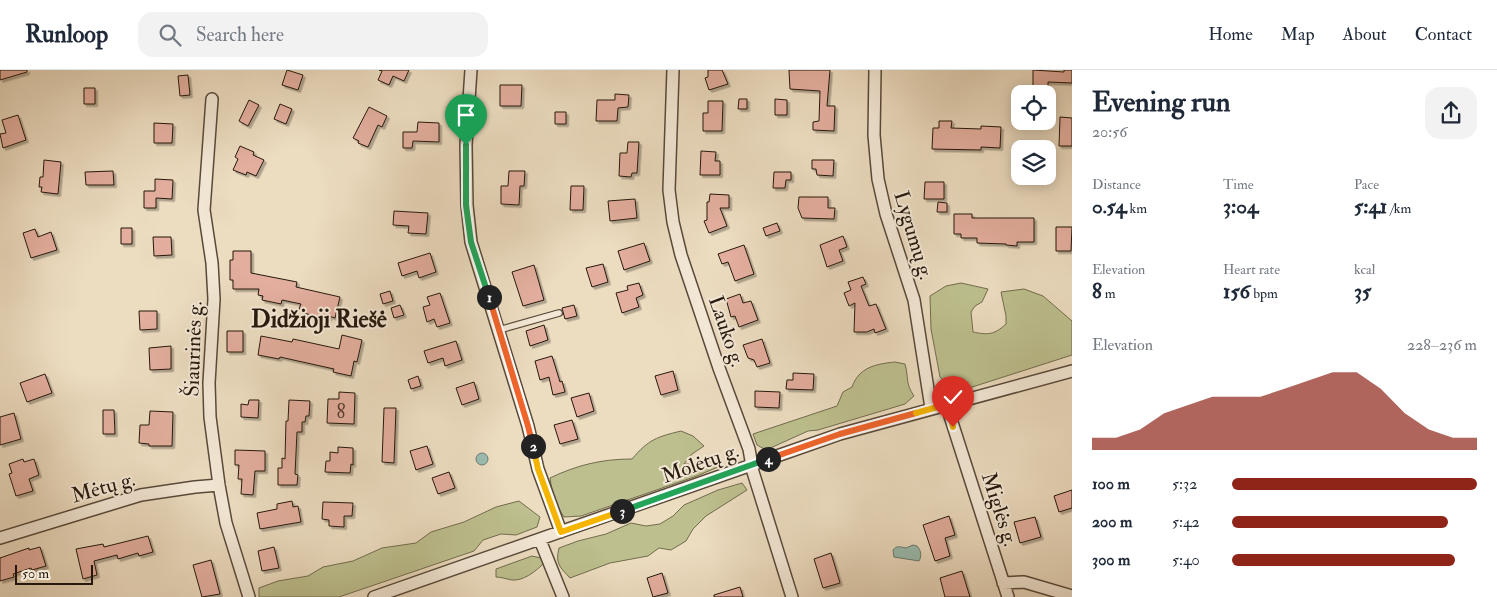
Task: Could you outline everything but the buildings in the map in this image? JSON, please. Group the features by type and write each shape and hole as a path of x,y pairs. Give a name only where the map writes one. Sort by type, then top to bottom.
{"street":[{"path":"471,70 466,145 466,205 471,242 528,426 538,469 561,532"},
{"name":"Lauko g.","path":"673,70 669,190 673,222 681,255 719,368 749,449 753,472 792,597"},
{"name":"Lygumų g.","path":"875,70 874,135 878,179 886,214 914,300 931,408"},
{"name":"Šiaurinės g.","path":"212,99 204,210 212,263 214,299 209,383 210,418 219,486 233,548 248,597"},
{"name":"Molėtų g.","path":"374,597 406,592 561,532 840,434 1072,371"},
{"name":"Miglės g.","path":"948,404 951,420 1008,597"},
{"name":"Mėtų g.","path":"0,538 141,495 195,487 219,486"},
{"path":"540,540 563,597"},
{"path":"1004,583 1024,582 1072,596"}],"lane":[{"path":"499,330 559,312"}],"green space":[{"path":"961,283 988,289 982,302 975,306 971,312 973,332 991,333 1002,328 1006,324 1006,316 1001,292 1024,289 1043,296 1072,321 1072,355 966,389 951,386 940,377 931,329 930,296 946,286"},
{"path":"895,362 905,364 908,384 914,396 905,404 818,430 808,431 766,450 757,445 753,434 837,406 843,392 852,387 855,380 864,371 881,364"},
{"path":"681,431 693,436 704,446 692,454 684,464 710,460 715,461 718,467 581,516 564,517 555,499 550,478 590,464 610,460 632,459 643,447 654,440"},
{"path":"742,483 747,490 706,516 693,529 686,541 671,550 659,548 648,556 610,563 570,578 559,565 559,548 606,534 631,523 646,526 660,524 673,516 684,505 718,490"},
{"path":"519,501 540,517 537,527 516,535 501,534 483,540 474,551 339,597 259,597 259,588 278,581 308,576 323,567 353,561 382,548 416,543 431,532 464,522 496,507"},
{"path":"532,556 541,558 543,564 529,575 516,580 496,577 496,569"}],"water":[{"path":"480,453 484,453 488,459 484,465 480,465 476,461 476,457"},
{"path":"913,545 917,546 920,551 921,557 919,561 894,557 893,550 896,547 906,548"}],"district":[{"name":"Didžioji Riešė","path":"319,319"}],"route":[{"path":"466,145 466,205 471,242 528,426 538,469 561,532 840,434 931,408 948,404 953,427"}]}
